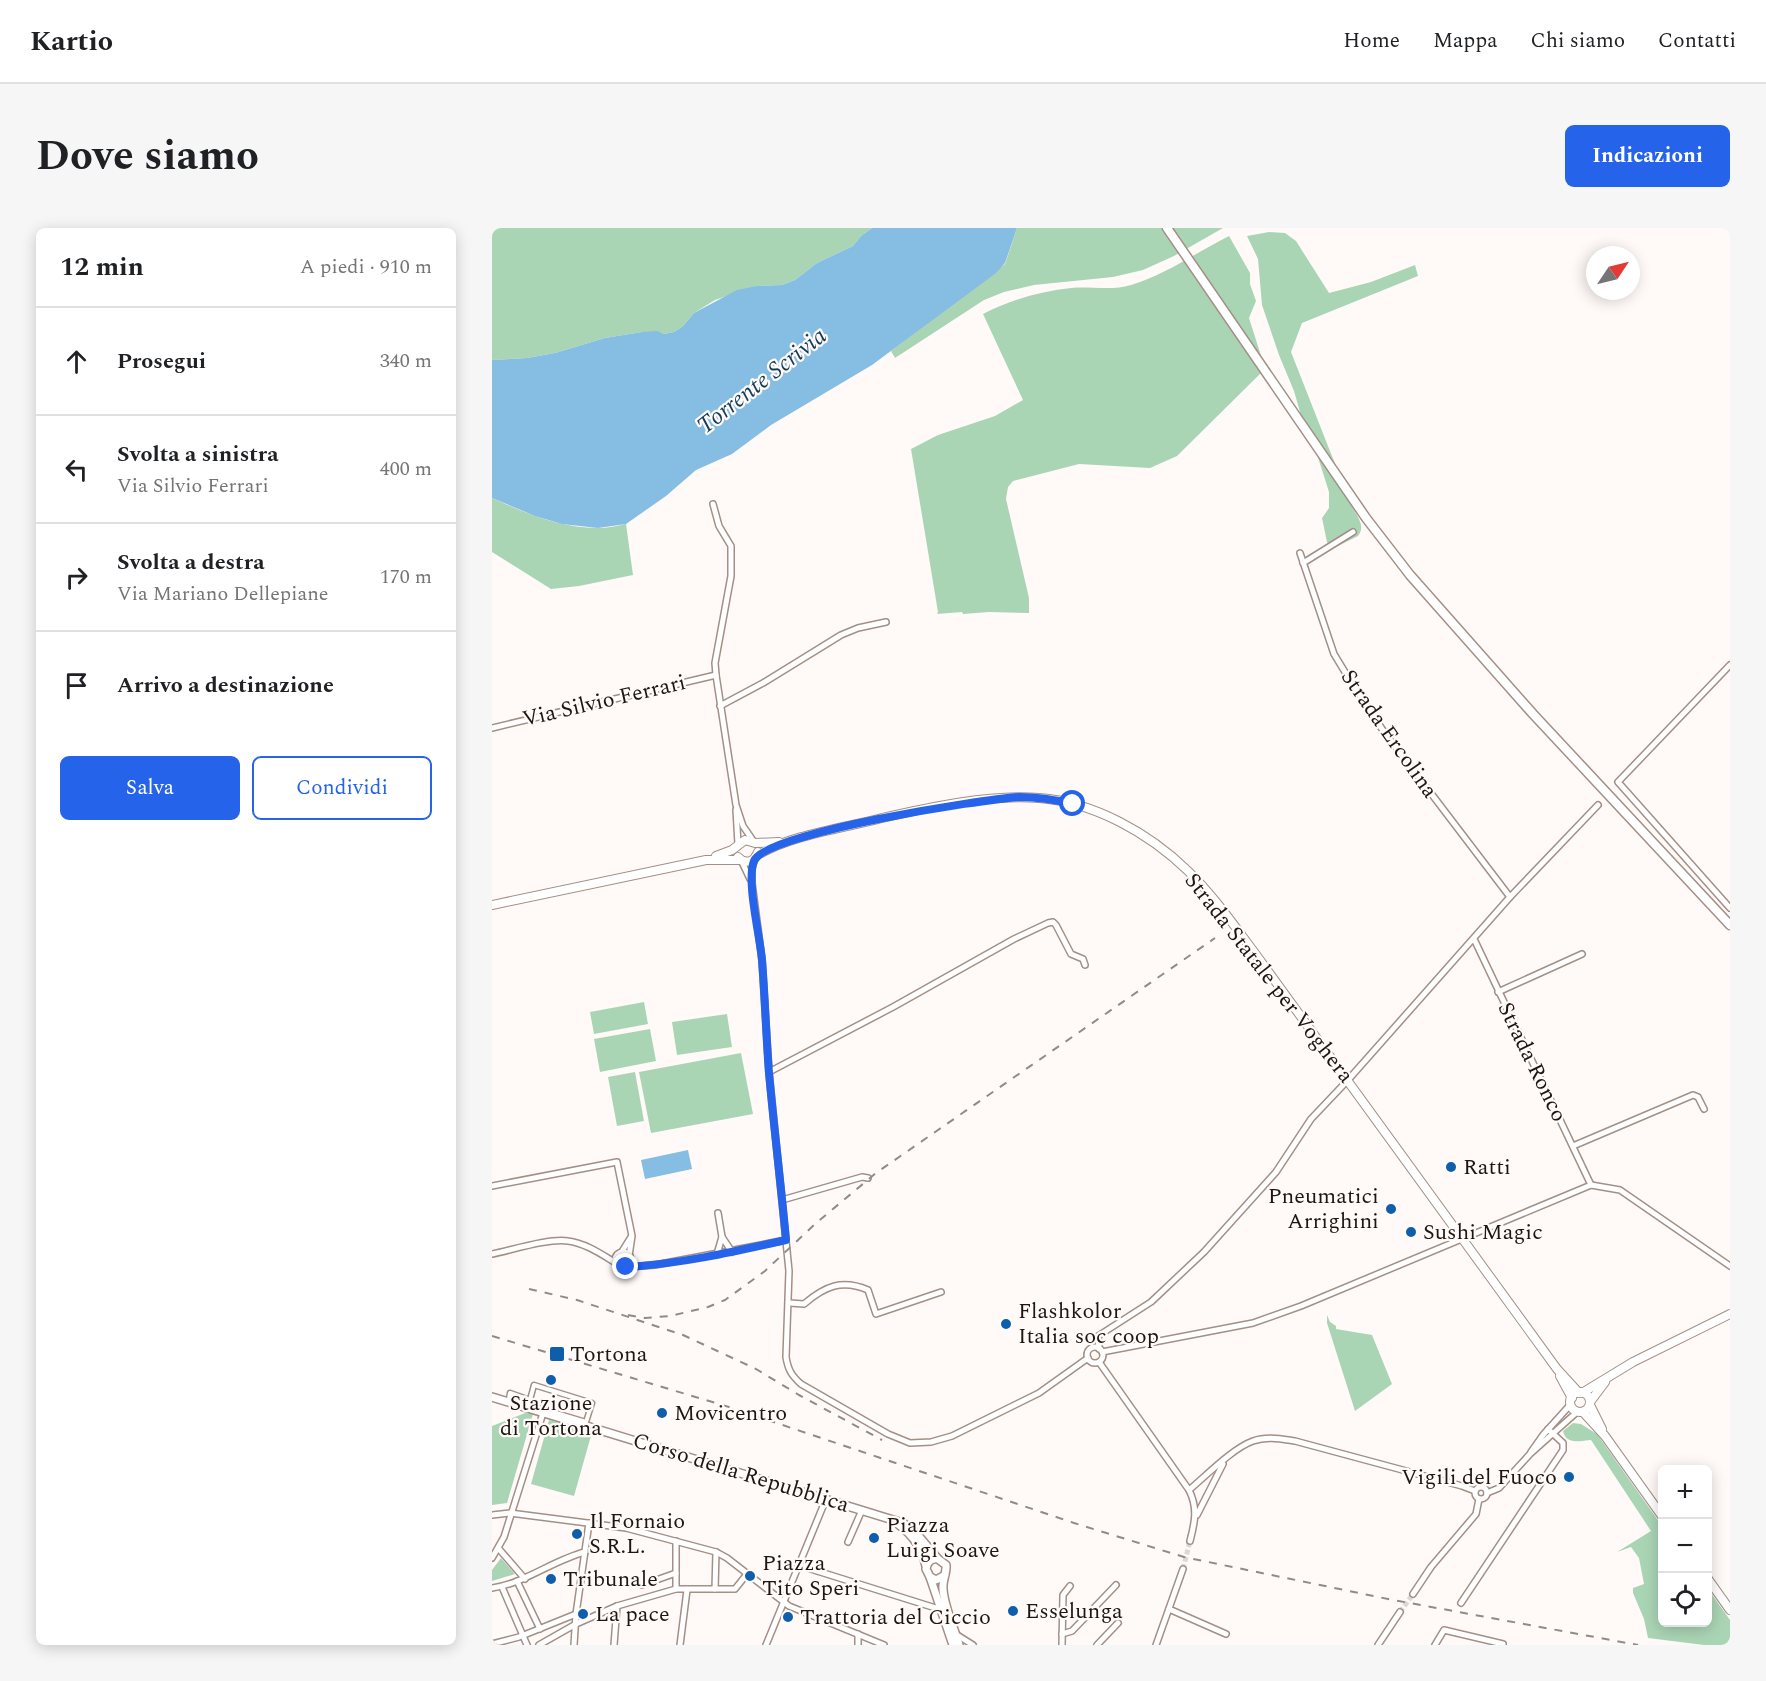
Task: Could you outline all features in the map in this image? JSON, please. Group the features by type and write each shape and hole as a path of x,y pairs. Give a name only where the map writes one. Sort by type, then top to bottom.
{"main road":[{"path":"1167,228 1366,518 1417,583 1533,714 1730,925"},
{"name":"Strada Statale per Voghera","path":"492,905 706,860 748,862 769,849 789,841 906,813 985,800 1039,798 1073,804 1102,815 1134,830 1156,844 1202,886 1254,952 1557,1369 1581,1393 1588,1396 1590,1403"},
{"name":"Strada Statale per Voghera","path":"706,860 745,840 754,843 789,841"},
{"path":"754,843 758,850 756,857"},
{"path":"737,845 736,855 741,860"},
{"path":"1571,1401 1633,1362 1730,1314"},
{"name":"Strada Statale per Voghera","path":"1557,1369 1571,1401 1580,1412"},
{"path":"1607,1379 1590,1403 1580,1412 1605,1436 1658,1510"},
{"path":"1590,1403 1605,1436"},
{"path":"1712,1586 1730,1610"}],"street":[{"name":"Via Silvio Ferrari","path":"713,504 719,526 730,546 731,576 715,663 736,806 737,845"},
{"path":"1303,563 1353,532"},
{"name":"Strada Ercolina","path":"1300,553 1334,654 1351,682 1389,738 1510,897"},
{"path":"720,706 763,683 841,635 858,628 886,622"},
{"path":"1730,665 1618,782 1730,908"},
{"name":"Via Silvio Ferrari","path":"492,728 716,675"},
{"path":"1099,1362 1102,1359 1098,1336 1151,1302 1204,1252 1276,1172 1311,1119 1510,897 1598,805"},
{"name":"Via Silvio Ferrari","path":"736,806 743,826 754,843"},
{"path":"756,857 752,868 752,883 762,960 769,1072 790,1286 786,1357 788,1368 792,1376 810,1390 888,1434 910,1443 942,1439 1039,1393 1088,1358 1091,1349 1101,1351 1253,1323 1301,1306 1591,1185 1620,1190 1730,1266"},
{"path":"741,860 752,883"},
{"path":"769,1072 1048,922 1056,925 1071,954 1080,958 1085,965"},
{"name":"Strada Ronco","path":"1474,939 1591,1185"},
{"path":"1498,992 1582,954"},
{"path":"1573,1146 1693,1095 1698,1097 1704,1109"},
{"path":"492,1186 617,1162 632,1236 630,1264 626,1267"},
{"path":"782,1200 862,1177 868,1178"},
{"path":"718,1213 722,1237 732,1252"},
{"path":"615,1263 632,1236"},
{"path":"717,1254 722,1237"},
{"path":"492,1254 562,1240 599,1252 621,1268 732,1252 786,1240"},
{"path":"599,1252 626,1253 630,1258 646,1266"},
{"path":"790,1303 804,1304 819,1291 838,1285 854,1284 868,1290 876,1314 941,1292"},
{"path":"1088,1358 1093,1363 1099,1362"},
{"path":"1099,1362 1189,1490 1194,1499 1197,1516"},
{"path":"534,1385 592,1403 586,1422 509,1399 510,1394 530,1400 534,1385"},
{"name":"Corso della Repubblica","path":"492,1397 886,1518 908,1526 938,1559"},
{"path":"1189,1490 1238,1448 1255,1440 1274,1438 1295,1441 1462,1486 1474,1491 1475,1496 1479,1498 1485,1497 1487,1493 1499,1488 1551,1431 1571,1401"},
{"path":"1551,1431 1580,1412"},
{"path":"492,1558 499,1549 543,1413"},
{"path":"1461,1603 1563,1450 1563,1443 1551,1431"},
{"path":"1190,1541 1197,1516 1224,1461"},
{"path":"1474,1491 1477,1487 1482,1486 1487,1493"},
{"path":"1413,1594 1431,1567 1476,1514 1479,1498"},
{"path":"766,1645 826,1499"},
{"path":"848,1542 862,1510"},
{"path":"492,1515 510,1513 626,1528 716,1552 727,1558 783,1603 884,1645"},
{"name":"Corso della Repubblica","path":"886,1518 908,1533 922,1552 926,1566"},
{"path":"574,1645 589,1523"},
{"path":"676,1541 676,1589"},
{"path":"499,1549 525,1578"},
{"path":"492,1588 502,1587 585,1552"},
{"path":"715,1589 716,1552"},
{"path":"953,1645 930,1577 926,1572 926,1566 932,1559 938,1559 946,1565 942,1584 943,1593 959,1645"},
{"path":"798,1565 942,1610"},
{"path":"1156,1645 1183,1569"},
{"path":"642,1585 676,1573"},
{"path":"539,1645 576,1624 617,1606 676,1589 735,1589 747,1574"},
{"path":"930,1577 936,1580 945,1575"},
{"path":"517,1581 540,1629"},
{"path":"1062,1634 1072,1631 1116,1585"},
{"path":"1062,1645 1063,1595 1070,1586"},
{"path":"502,1587 527,1645"},
{"path":"680,1645 687,1590"},
{"path":"614,1645 617,1606"},
{"path":"1169,1609 1226,1634"},
{"path":"1378,1645 1400,1612"},
{"path":"492,1644 540,1629 576,1614"},
{"path":"1097,1645 1118,1623"},
{"path":"1436,1645 1444,1630 1503,1644 1501,1645"},
{"path":"858,1634 858,1645"},
{"path":"956,1635 973,1645"}],"green space":[{"path":"492,228 872,228 853,246 817,263 795,280 782,285 757,286 715,300 694,313 683,326 674,332 664,334 642,332 605,338 555,353 527,358 492,360"},
{"path":"1017,228 1223,228 1174,256 1143,270 1113,277 1034,285 1004,292 984,300 895,358 891,351 1005,264"},
{"path":"1269,232 1285,233 1296,241 1329,293 1371,282 1415,265 1418,276 1302,323 1291,352 1361,525 1358,536 1332,549 1327,542 1322,518 1329,508 1329,492 1262,305 1258,259 1247,236"},
{"path":"1229,236 1250,273 1250,284 1256,301 1249,318 1264,370 1177,456 1150,468 1079,464 1013,481 1008,487 1006,499 1029,598 1029,613 937,614 911,449 938,435 995,416 1023,400 983,314 1015,300 1048,291 1071,288 1116,288 1144,281"},
{"path":"492,498 530,514 570,525 598,528 626,524 633,575 551,589 492,552"},
{"path":"644,1002 648,1024 594,1034 590,1012"},
{"path":"727,1014 732,1047 677,1055 672,1022"},
{"path":"650,1029 656,1061 600,1072 594,1039"},
{"path":"741,1053 753,1114 651,1133 639,1072"},
{"path":"635,1072 644,1121 617,1126 608,1077"},
{"path":"1327,1315 1336,1329 1372,1335 1392,1384 1355,1411 1327,1323"},
{"path":"525,1413 533,1414 507,1503 492,1505 492,1426"},
{"path":"549,1420 592,1432 574,1496 531,1484"},
{"path":"1573,1423 1581,1424 1597,1434 1658,1520 1658,1627 1712,1627 1712,1595 1730,1620 1730,1645 1704,1645 1648,1638 1644,1619 1633,1593 1633,1588 1644,1584 1639,1558 1631,1547 1617,1552 1651,1531 1591,1440 1570,1440 1563,1431"},
{"path":"501,1558 515,1574 492,1581 492,1570"}],"water":[{"name":"Torrente Scrivia","path":"872,228 1017,228 1005,263 996,273 872,365 771,425 732,454 696,470 666,496 626,524 598,528 562,524 535,516 492,498 492,360 527,358 555,353 605,338 642,332 657,331 664,334 674,332 683,326 694,313 737,290 782,285 795,280 817,263 853,246"},
{"path":"688,1150 692,1169 645,1179 641,1160"}],"tunnel":[{"path":"1183,1569 1190,1541"},
{"path":"1400,1612 1413,1594"}],"railway":[{"path":"628,1315 645,1318 670,1316 708,1307 725,1300 765,1271 815,1224 876,1173 1215,938"},
{"path":"529,1289 577,1300 683,1335 756,1369 882,1440"},
{"path":"492,1336 729,1407 1074,1523 1184,1557 1388,1599 1638,1645"}],"place":[{"name":"Ratti","path":"1451,1167"},
{"name":"Pneumatici Arrighini","path":"1391,1209"},
{"name":"Sushi Magic","path":"1411,1232"},
{"name":"Flashkolor Italia soc coop","path":"1006,1324"},
{"name":"Tortona","path":"557,1354"},
{"name":"Stazione di Tortona","path":"551,1380"},
{"name":"Movicentro","path":"662,1413"},
{"name":"Vigili del Fuoco","path":"1569,1477"},
{"name":"Il Fornaio S.R.L.","path":"577,1534"},
{"name":"Piazza Luigi Soave","path":"874,1538"},
{"name":"Piazza Tito Speri","path":"750,1576"},
{"name":"Tribunale","path":"551,1579"},
{"name":"Esselunga","path":"1013,1611"},
{"name":"La pace","path":"583,1614"},
{"name":"Trattoria del Ciccio","path":"788,1617"}],"route":[{"path":"626,1267 655,1265 786,1240 769,1072 762,960 752,883 752,868 756,856 789,841 906,813 976,801 1021,797 1073,804"}]}
